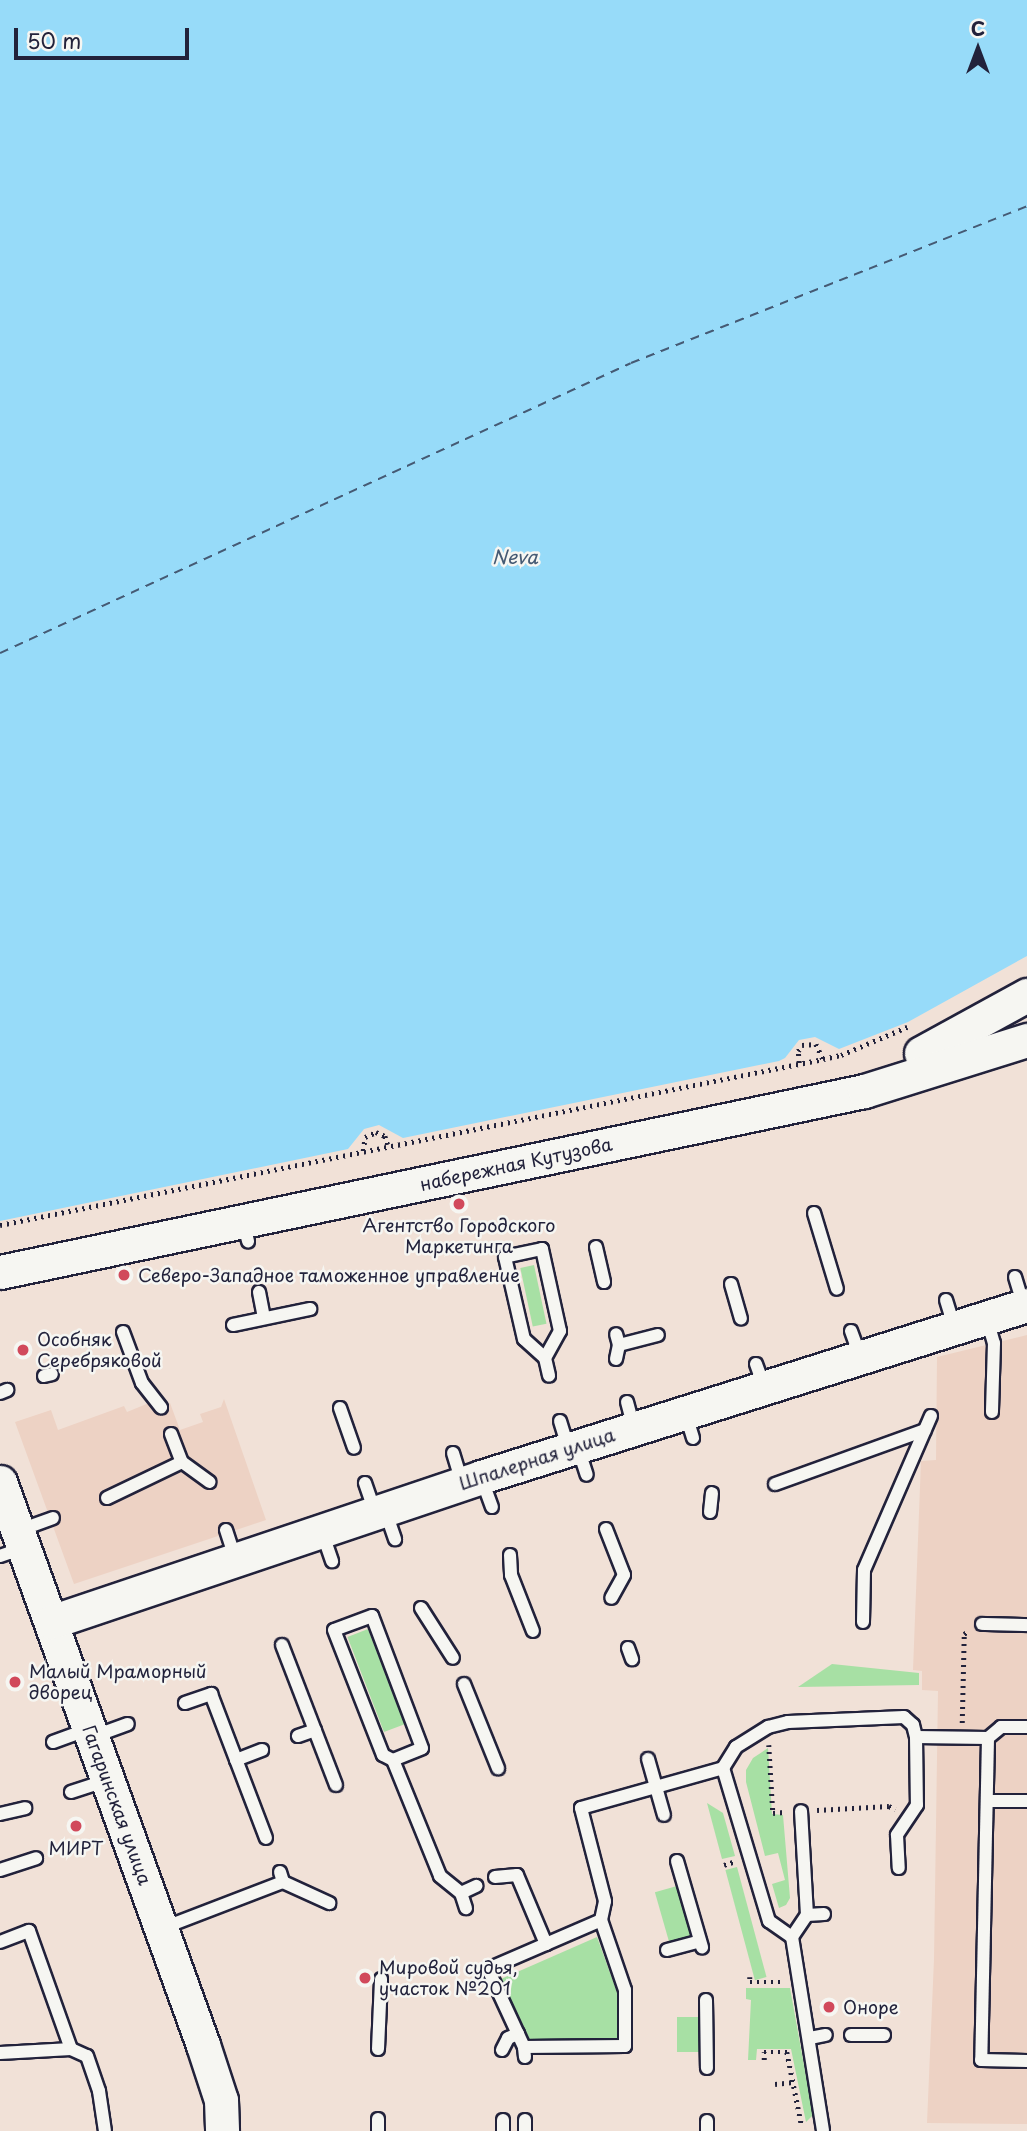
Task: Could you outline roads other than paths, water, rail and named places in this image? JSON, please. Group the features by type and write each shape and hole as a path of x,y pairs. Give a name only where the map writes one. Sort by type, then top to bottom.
{"main road":[{"path":"916,1040 1027,995"},
{"name":"набережная Кутузова","path":"0,1249 860,1070 916,1040 1027,1018"},
{"name":"набережная Кутузова","path":"0,1272 246,1231 864,1091 1027,1040"},
{"name":"Шпалерная улица","path":"51,1622 231,1545 327,1546 380,1511 573,1448 631,1415 689,1425 760,1375 856,1343 925,1344 950,1313 987,1317 1022,1296"},
{"name":"Гагаринская улица","path":"0,1482 14,1545 51,1622 221,2100 222,2131"}],"lane":[{"path":"814,1213 836,1289"},
{"path":"596,1247 604,1282"},
{"path":"545,1358 560,1331 542,1249 505,1257 524,1339 545,1358 549,1376"},
{"path":"731,1284 741,1319"},
{"path":"259,1293 264,1318"},
{"path":"233,1325 310,1309"},
{"path":"987,1317 994,1343 992,1412"},
{"path":"123,1332 142,1382 161,1407"},
{"path":"616,1359 617,1340 658,1335"},
{"path":"340,1408 354,1448"},
{"path":"863,1622 864,1570 931,1416"},
{"path":"775,1484 925,1430"},
{"path":"171,1434 182,1462 210,1482"},
{"path":"107,1498 182,1462"},
{"path":"710,1512 712,1493"},
{"path":"14,1545 53,1518"},
{"path":"606,1529 624,1575 611,1598"},
{"path":"510,1555 511,1575 533,1631"},
{"path":"421,1608 453,1658"},
{"path":"393,1760 422,1748 372,1616 353,1617 334,1630 383,1755 393,1760 440,1876 461,1893 466,1908"},
{"path":"982,1623 1027,1625"},
{"path":"282,1645 336,1785"},
{"path":"464,1684 498,1768"},
{"path":"185,1703 211,1694 267,1838"},
{"path":"601,1920 546,1944 485,1962 524,2052 625,2046 622,1963 601,1920 605,1901 581,1808 723,1768 736,1747 750,1736 768,1727 788,1722 892,1715 904,1717 913,1725 916,1737 917,1805 898,1835 899,1868"},
{"path":"53,1742 128,1724"},
{"path":"916,1737 988,1738 1001,1727 1027,1727"},
{"path":"298,1736 315,1730"},
{"path":"988,1738 981,2060 1027,2061"},
{"path":"236,1760 262,1750"},
{"path":"648,1759 664,1815"},
{"path":"723,1768 769,1921 792,1937"},
{"path":"71,1792 108,1780"},
{"path":"987,1801 1027,1801"},
{"path":"0,1814 25,1808"},
{"path":"801,1811 807,1915 792,1937 823,2131"},
{"path":"0,1870 36,1858"},
{"path":"667,1950 701,1944 677,1861"},
{"path":"495,1877 517,1875 546,1944"},
{"path":"161,1929 282,1877 329,1903"},
{"path":"461,1893 476,1886"},
{"path":"807,1915 824,1914"},
{"path":"0,1942 29,1931 71,2049"},
{"path":"378,2049 378,1990 381,1979"},
{"path":"706,2000 707,2068"},
{"path":"502,2050 508,2038 518,2034"},
{"path":"810,2038 826,2035"},
{"path":"851,2035 884,2035"},
{"path":"0,2053 71,2049 87,2056 99,2091 105,2131"}],"water":[{"name":"Neva","path":"0,0 1027,0 1027,956 908,1022 839,1049 815,1037 799,1040 785,1058 779,1061 403,1138 379,1125 364,1129 348,1149 0,1221"}],"place":[{"name":"Агентство Городского Маркетинга","path":"459,1204"},
{"name":"Северо-Западное таможенное управление","path":"124,1275"},
{"name":"Особняк Серебряковой","path":"23,1350"},
{"name":"Малый Мраморный дворец","path":"15,1682"},
{"name":"МИРТ","path":"76,1826"},
{"name":"Мировой судья, участок №201","path":"365,1978"},
{"name":"Оноре","path":"829,2007"}]}
